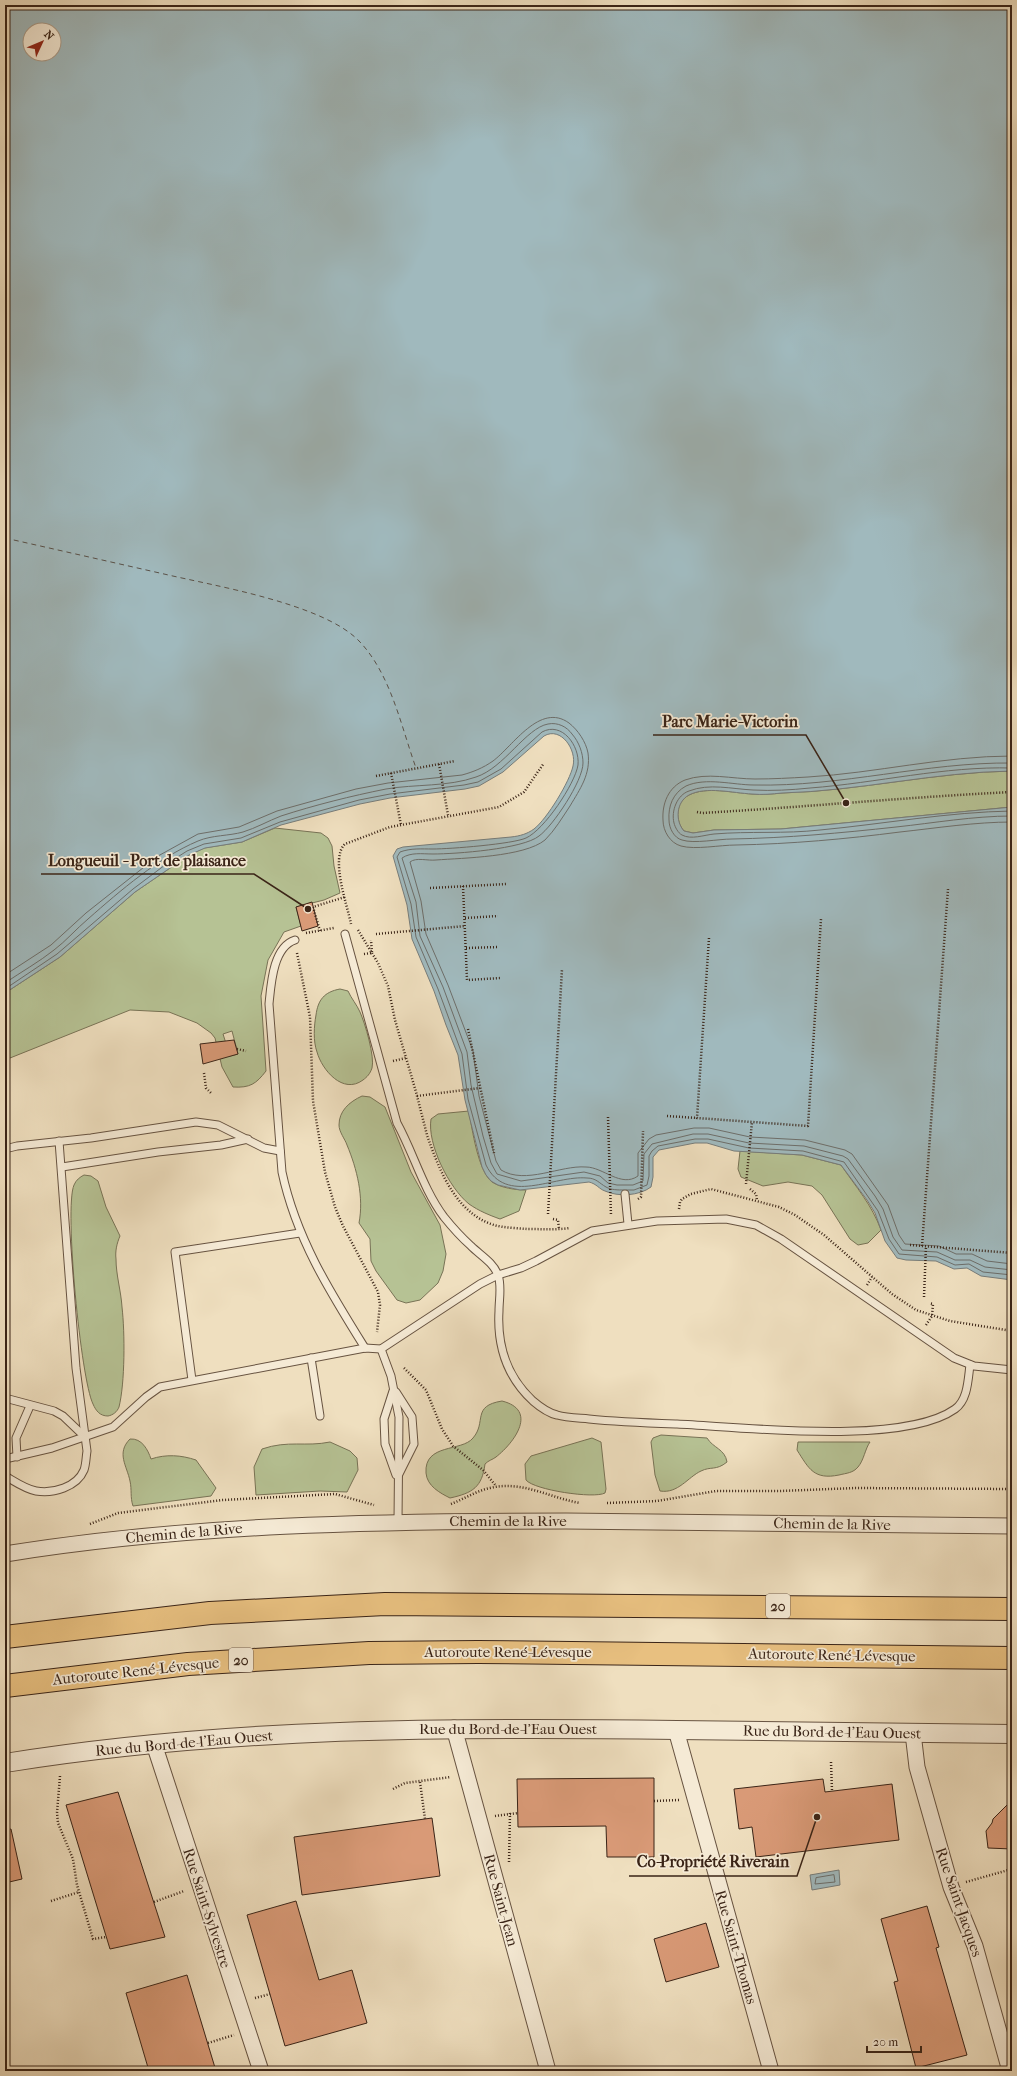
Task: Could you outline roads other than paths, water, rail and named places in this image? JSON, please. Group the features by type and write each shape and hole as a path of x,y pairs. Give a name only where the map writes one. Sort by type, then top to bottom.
{"highway":[{"name":"20","path":"5,1637 210,1613 384,1604 1012,1610"},
{"name":"Autoroute René-Lévesque","path":"5,1686 188,1664 369,1653 486,1652 1012,1658"}],"street":[{"name":"Chemin de la Rive","path":"5,1554 160,1534 283,1525 398,1521 495,1520 1012,1526"},
{"name":"Rue du Bord-de-l'Eau Ouest","path":"5,1763 154,1744 274,1734 454,1728 1012,1734"},
{"name":"Rue Saint-Jean","path":"454,1728 548,2071"},
{"name":"Rue Saint-Thomas","path":"676,1730 771,2071"},
{"name":"Rue Saint-Jacques","path":"913,1733 917,1767 951,1887 975,1946 1010,2071"},
{"name":"Rue Saint-Sylvestre","path":"154,1744 261,2071"}],"lane":[{"path":"345,934 397,1123 410,1146 420,1174 442,1215 464,1240 493,1266 498,1274 500,1290 499,1333 506,1363 511,1374 528,1396 539,1406 558,1416 595,1420 814,1431 898,1427 935,1418 955,1409 964,1398 970,1365"},
{"path":"295,940 287,944 280,953 269,998 280,1151 287,1194 300,1233 326,1287 365,1348"},
{"path":"5,1149 17,1146 59,1142 196,1122 218,1125 248,1138 264,1148 280,1151"},
{"path":"62,1167 158,1152 221,1145 248,1138"},
{"path":"5,1476 36,1491 66,1488 73,1484 84,1470 87,1451 86,1437 75,1360 59,1142"},
{"path":"625,1194 628,1224"},
{"path":"5,1460 86,1437 113,1427 153,1391 171,1384 365,1348 381,1350 435,1313 498,1274 521,1268 592,1231 628,1224 657,1221 726,1219 756,1225 796,1249 943,1352 970,1365 1012,1370"},
{"path":"192,1380 175,1252 300,1233"},
{"path":"381,1350 394,1389 399,1417 400,1443 397,1477 398,1521"},
{"path":"311,1358 320,1416"},
{"path":"394,1389 412,1417 414,1444 397,1477"},
{"path":"394,1389 384,1419 385,1444 397,1477"},
{"path":"5,1398 30,1406 44,1408 59,1414 86,1437"},
{"path":"17,1457 16,1438 30,1406"}],"water":[{"path":"5,5 1012,5 1012,771 954,775 811,792 760,794 711,790 703,791 689,795 681,802 678,817 684,831 693,833 714,830 781,829 1012,807 1012,1280 981,1276 967,1268 954,1269 936,1261 906,1260 897,1258 885,1241 875,1213 841,1165 802,1155 734,1151 707,1143 695,1143 659,1150 653,1157 653,1177 651,1187 641,1192 628,1195 610,1193 589,1182 520,1190 498,1185 491,1181 482,1167 465,1100 458,1055 434,991 412,939 407,905 393,856 397,849 403,847 514,837 534,829 545,817 557,799 571,773 573,766 573,753 570,747 562,737 556,734 544,736 503,772 479,786 390,798 360,804 281,825 242,842 205,848 189,855 135,892 60,957 5,993"},
{"path":"839,1870 840,1885 812,1890 810,1875"}],"place":[{"name":"Parc Marie-Victorin","path":"846,803"},
{"name":"Longueuil - Port de plaisance","path":"308,909"},
{"name":"Co-Propriété Riverain","path":"817,1817"}]}
